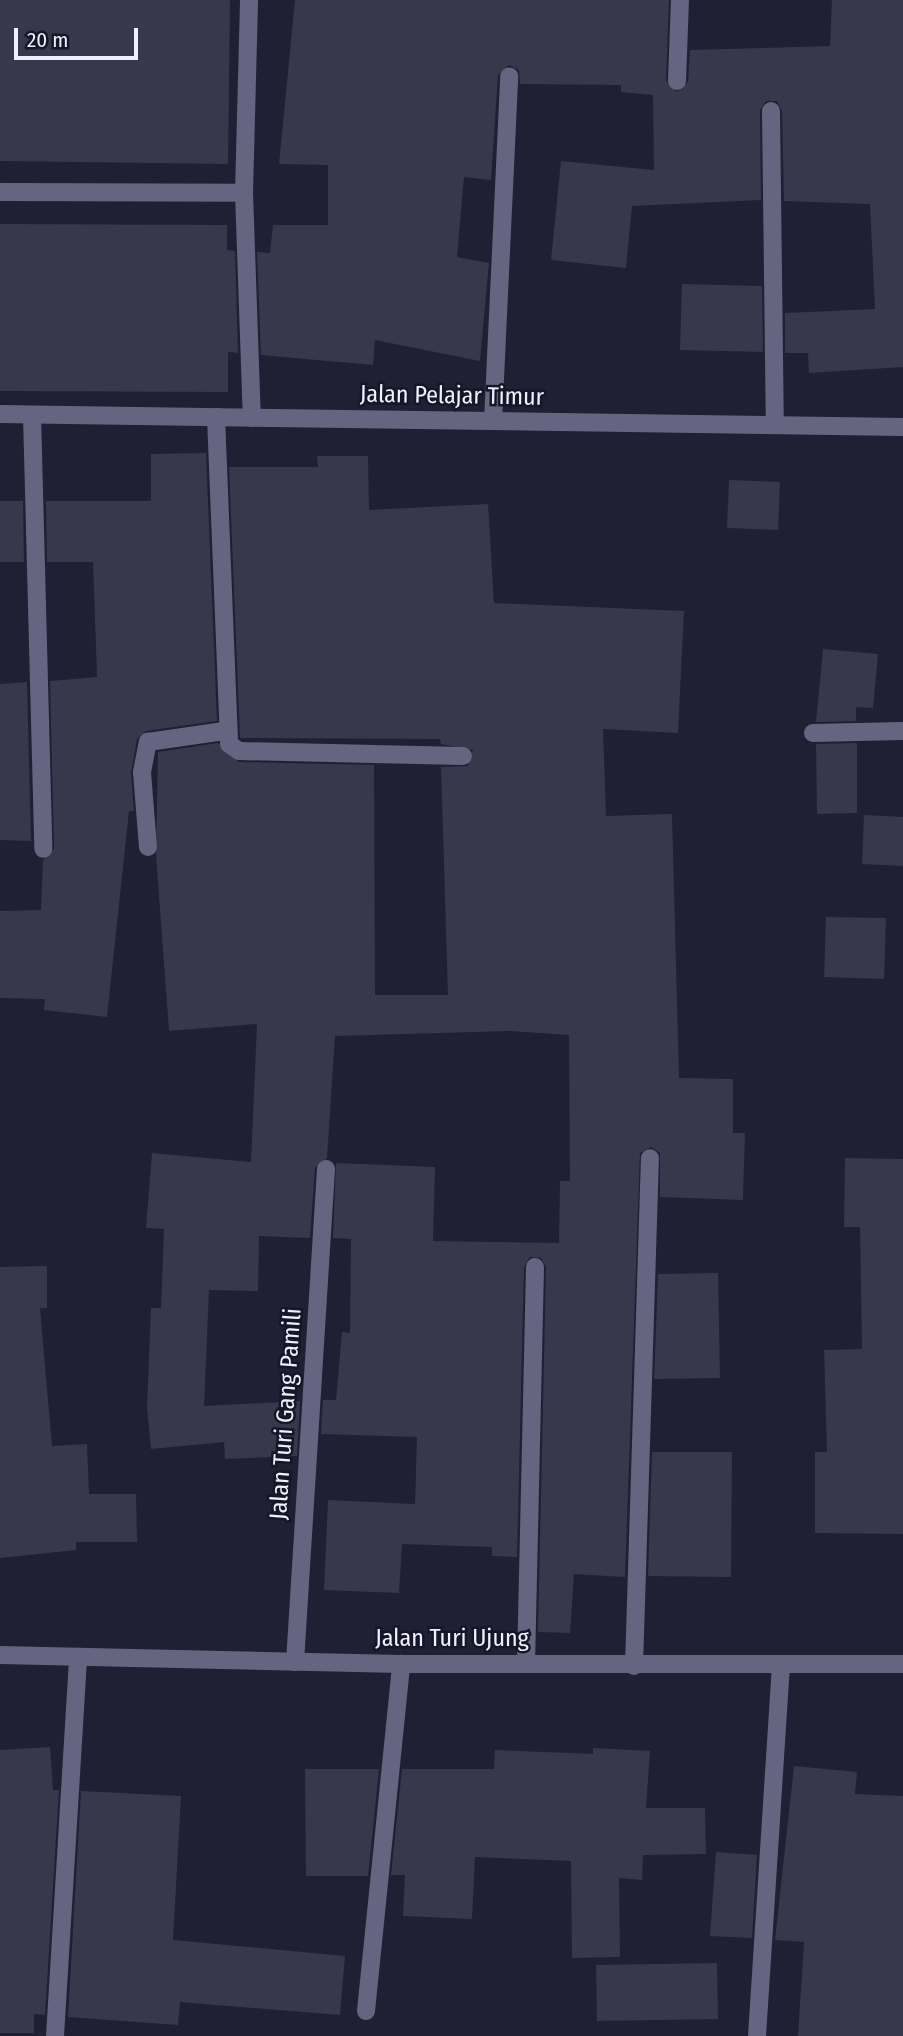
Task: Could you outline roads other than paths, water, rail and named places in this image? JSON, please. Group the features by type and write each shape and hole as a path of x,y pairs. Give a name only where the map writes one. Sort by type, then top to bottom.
{"street":[{"path":"250,0 244,193 252,418"},
{"path":"677,81 680,0"},
{"path":"493,421 509,76"},
{"path":"771,111 775,425"},
{"path":"0,192 244,193"},
{"name":"Jalan Pelajar Timur","path":"0,414 903,427"},
{"path":"32,415 43,849"},
{"path":"216,417 225,731 239,751 463,756"},
{"path":"148,847 142,753 148,742 225,731"},
{"path":"813,733 903,731"},
{"path":"634,1666 650,1158"},
{"name":"Jalan Turi Gang Pamili","path":"295,1662 326,1169"},
{"path":"526,1664 535,1267"},
{"name":"Jalan Turi Ujung","path":"0,1655 401,1664 903,1664"},
{"path":"55,2036 78,1657"},
{"path":"366,2011 401,1664"},
{"path":"757,2036 781,1666"}]}
